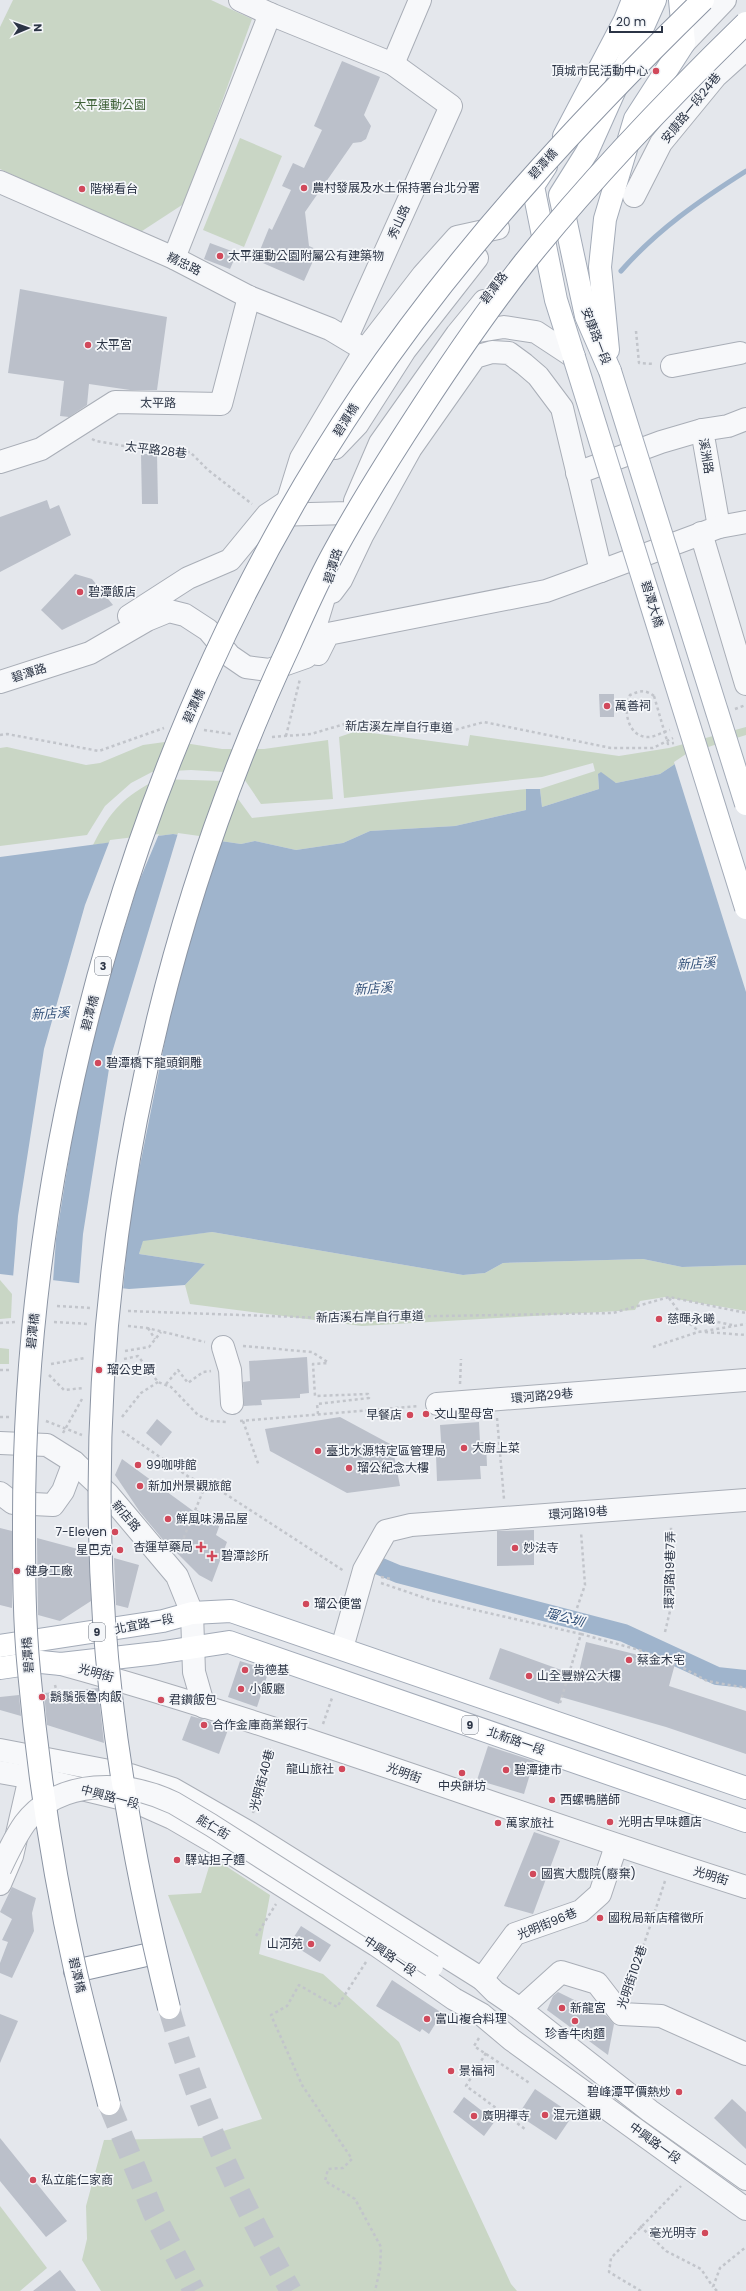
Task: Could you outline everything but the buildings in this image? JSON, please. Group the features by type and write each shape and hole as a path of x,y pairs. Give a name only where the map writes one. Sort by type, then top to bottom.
{"main road":[{"path":"539,226 533,186 582,104 633,0"},
{"path":"560,195 587,152 655,0"},
{"path":"680,0 684,43"},
{"name":"碧潭橋","path":"109,2104 75,1971 46,1820 29,1672 24,1593 27,1396 37,1294 55,1168 85,1029 130,871 175,749 227,631 290,510 362,394 438,288 543,164 645,56 703,0"},
{"path":"169,2008 155,1953 132,1838 114,1718 104,1619 99,1475 107,1319 127,1169 152,1040 198,873 257,714 326,566 380,472 457,354 524,264 626,144 746,23"},
{"name":"安康路一段","path":"610,372 600,267 605,219 635,118 684,43"},
{"name":"安康路一段","path":"552,156 586,316 610,372"},
{"name":"碧潭大橋","path":"539,226 556,300 746,908"},
{"path":"610,372 746,804"},
{"name":"9","path":"192,1614 231,1611 746,1788"},
{"name":"北宜路一段","path":"0,1646 155,1622 192,1614"},
{"name":"北新路一段","path":"193,1648 228,1642 746,1821"},
{"name":"9","path":"0,1668 41,1662 61,1664 193,1648"},
{"path":"75,1971 155,1953"}],"street":[{"path":"174,258 255,5 393,64 420,0"},
{"path":"684,43 725,0"},
{"name":"安康路一段24巷","path":"634,196 661,143 716,76 746,49"},
{"name":"秀山路","path":"347,337 451,106 393,64"},
{"name":"精忠路","path":"0,182 174,258 249,298 347,337 365,350"},
{"name":"碧潭路","path":"0,671 92,636 148,605 188,578 230,560 267,515 288,501 357,425 405,350 533,186"},
{"name":"碧潭路","path":"0,682 90,653 147,620 169,611 185,615 208,630 230,656 246,667 269,670 312,656 321,606 350,512 380,443 457,334 494,289 560,195"},
{"path":"288,501 301,458 365,350 423,275 456,237 499,228"},
{"name":"太平路","path":"0,462 42,449 115,402 222,404 249,298"},
{"path":"457,334 504,327 536,332 574,357"},
{"path":"321,606 341,580 411,448 475,358 492,352 509,353 524,364 538,376 562,408 601,571"},
{"path":"672,366 744,354"},
{"name":"溪洲路","path":"746,419 728,426 702,430 710,530 746,684"},
{"path":"577,473 661,442 702,430"},
{"path":"267,515 350,512 383,501"},
{"path":"312,656 328,634 546,591 710,530 746,522"},
{"path":"223,1347 230,1370 232,1416"},
{"name":"環河路29巷","path":"437,1404 746,1380"},
{"name":"新店路","path":"0,1443 47,1445 74,1462 108,1494 177,1576 192,1614 194,1672 204,1707"},
{"path":"0,1493 13,1503 53,1505 63,1491 74,1462"},
{"name":"環河路19巷","path":"342,1648 364,1571 386,1531 411,1525 746,1500"},
{"name":"光明街","path":"61,1664 275,1728 616,1846 746,1887"},
{"name":"中興路一段","path":"0,1750 31,1774 136,1802 172,1818 215,1843 376,1945 454,1999 482,2024 512,2040 746,2209"},
{"name":"中興路一段","path":"0,1772 31,1774 130,1775 173,1789 248,1832 489,1986 650,2112 746,2179"},
{"path":"0,1843 31,1774"},
{"path":"0,1884 12,1856 31,1774"},
{"name":"能仁街","path":"0,1869 25,1823 45,1803 67,1792 92,1788 114,1787 137,1791 174,1803 432,1966"},
{"name":"光明街96巷","path":"489,1986 515,1934 581,1911 600,1894 616,1846"},
{"path":"432,1966 460,1982 489,1986"},
{"path":"432,1966 482,2024"},
{"name":"光明街102巷","path":"520,2009 561,1972 597,1983 621,2014"},
{"path":"621,2014 661,2016 746,2054"}],"path":[{"path":"636,331 639,363"},
{"name":"太平路28巷","path":"75,428 96,441 153,450 190,452 208,470 267,515"},
{"path":"286,736 312,656"},
{"path":"672,729 666,731 660,733 648,738 638,735 630,726 627,715 626,704 630,695 639,691 648,691 654,696 658,710 664,731 666,738 668,744 674,743"},
{"name":"新店溪左岸自行車道","path":"267,737 311,734 348,724 451,731 484,722 611,748 653,748 681,734"},
{"path":"0,735 7,734 99,751 169,726"},
{"path":"200,730 238,735"},
{"path":"669,1297 685,1320 698,1332 746,1335"},
{"name":"新店溪右岸自行車道","path":"120,1310 326,1318 613,1313 669,1297 746,1313"},
{"path":"52,1306 97,1309"},
{"path":"685,1320 703,1319 734,1326"},
{"path":"0,1323 20,1321"},
{"path":"49,1322 94,1325"},
{"path":"653,1347 698,1332 746,1324"},
{"path":"125,1326 148,1328 223,1347 239,1346 312,1352 329,1363 313,1364 315,1396 368,1394 369,1398 317,1404 318,1414"},
{"path":"148,1328 155,1339"},
{"path":"149,1347 161,1332"},
{"path":"459,1403 461,1359"},
{"path":"166,1384 178,1370 188,1383 203,1372"},
{"path":"119,1421 141,1393 158,1382 166,1384 198,1415 211,1422 232,1416 243,1421 437,1404"},
{"path":"65,1429 89,1387"},
{"path":"496,1400 505,1519"},
{"path":"243,1421 259,1466"},
{"path":"121,1430 189,1477 224,1492 364,1571 431,1600 581,1634 639,1650 678,1665 707,1681 746,1688"},
{"path":"178,1553 206,1484"},
{"name":"環河路19巷7弄","path":"665,1632 672,1607 671,1506"},
{"path":"577,1608 585,1585 580,1513"},
{"path":"560,1702 581,1634"},
{"path":"318,1742 338,1680"},
{"path":"55,1685 56,1689"},
{"name":"光明街40巷","path":"248,1832 275,1728"},
{"name":"光明街102巷","path":"621,2014 670,1863"},
{"path":"375,2291 380,2269 380,2246 355,2199 325,2181 328,2169 343,2168 352,2159 302,2085 270,2015 287,2006 299,1985 337,2007 376,1945"},
{"path":"482,2024 474,2046 531,2084"},
{"path":"486,2053 466,2086 525,2129"},
{"path":"641,2291 609,2272 611,2258 640,2226 684,2183"},
{"path":"640,2226 666,2250 701,2269 717,2291"},
{"path":"713,2287 720,2268 746,2247"}],"green space":[{"name":"太平運動公園","path":"13,0 211,0 252,19 185,203 139,233 0,169 0,27"},
{"path":"240,138 282,156 244,247 203,230"},
{"path":"746,727 746,737 687,756 660,774 616,783 598,774 599,789 542,807 540,789 595,771 593,763 542,777 344,798 339,737 357,731 468,746 470,735 619,756 669,748"},
{"path":"328,740 333,799 261,804 240,773 191,770 152,772 131,783 105,806 87,835 0,846 0,748 7,747 86,765 100,763 143,745 172,741 222,749 264,749"},
{"path":"158,779 225,781 252,818 526,789 526,810 455,826 370,831 343,843 296,850 255,841 241,844 173,834 93,845 112,813 136,792"},
{"path":"212,1232 463,1275 485,1273 503,1263 643,1259 682,1267 746,1265 746,1311 665,1297 640,1301 635,1310 362,1326 190,1304 185,1285 205,1264 139,1254 143,1240"},
{"path":"0,1280 12,1294 11,1318 0,1319"},
{"path":"0,1348 9,1349 9,1364 0,1364"},
{"path":"212,1857 270,1895 259,1954 323,1974 399,2042 511,2284 517,2291 101,2291 82,2260 87,2239 86,2206 104,2140 201,2138 262,2119 168,1895 201,1893"},
{"path":"0,2206 47,2268 20,2291 0,2291"}],"water":[{"name":"新店溪","path":"746,737 746,1265 682,1267 643,1259 503,1263 485,1273 463,1275 212,1232 143,1241 139,1254 205,1264 185,1285 129,1289 0,1274 0,857 173,834 241,844 255,841 296,850 343,843 370,831 455,826 526,810 526,789 540,789 542,807 599,789 598,774 601,772 616,783 660,774 687,756"}],"pier":[{"path":"746,735 746,992 674,762 686,754"},
{"path":"178,833 221,839 174,996 130,1215 123,1290 79,1285 83,1234 111,1056"},
{"path":"159,834 138,884 85,1057 56,1239 53,1282 13,1278 18,1216 44,1049 85,905 110,840"}],"waterway":[{"path":"621,271 649,242 680,216 746,171"},
{"name":"瑠公圳","path":"379,1566 398,1574 624,1633 717,1676 746,1679"}],"tunnel":[{"path":"169,2008 180,2045 206,2118 221,2153 254,2223 291,2291"},
{"path":"109,2104 154,2214 194,2291"}],"place":[{"name":"頂城市民活動中心","path":"656,71"},
{"name":"農村發展及水土保持署台北分署","path":"304,188"},
{"name":"階梯看台","path":"82,189"},
{"name":"太平運動公園附屬公有建築物","path":"220,256"},
{"name":"太平宮","path":"88,345"},
{"name":"碧潭飯店","path":"80,592"},
{"name":"萬善祠","path":"607,706"},
{"name":"碧潭橋下龍頭銅雕","path":"98,1063"},
{"name":"慈暉永曦","path":"659,1319"},
{"name":"瑠公史蹟","path":"99,1370"},
{"name":"文山聖母宮","path":"426,1414"},
{"name":"早餐店","path":"410,1415"},
{"name":"大廚上菜","path":"464,1448"},
{"name":"臺北水源特定區管理局","path":"318,1451"},
{"name":"99咖啡館","path":"138,1465"},
{"name":"瑠公紀念大樓","path":"349,1468"},
{"name":"新加州景觀旅館","path":"140,1486"},
{"name":"鮮風味湯品屋","path":"168,1519"},
{"name":"7-Eleven","path":"115,1532"},
{"name":"杏運草藥局","path":"201,1547"},
{"name":"妙法寺","path":"515,1548"},
{"name":"星巴克","path":"120,1550"},
{"name":"碧潭診所","path":"212,1556"},
{"name":"健身工廠","path":"17,1571"},
{"name":"瑠公便當","path":"306,1604"},
{"name":"蔡金木宅","path":"629,1660"},
{"name":"肯德基","path":"245,1670"},
{"name":"山全豐辦公大樓","path":"529,1676"},
{"name":"小飯廳","path":"241,1689"},
{"name":"鬍鬚張魯肉飯","path":"42,1697"},
{"name":"君鑽飯包","path":"161,1700"},
{"name":"合作金庫商業銀行","path":"204,1725"},
{"name":"龍山旅社","path":"342,1769"},
{"name":"碧潭捷市","path":"506,1770"},
{"name":"中央餅坊","path":"462,1773"},
{"name":"西螺鴨膳師","path":"552,1800"},
{"name":"光明古早味麵店","path":"610,1822"},
{"name":"萬家旅社","path":"498,1823"},
{"name":"驛站担子麵","path":"177,1860"},
{"name":"國賓大戲院(廢棄)","path":"533,1874"},
{"name":"國稅局新店稽徵所","path":"600,1918"},
{"name":"山河苑","path":"311,1944"},
{"name":"新龍宮","path":"562,2008"},
{"name":"富山複合料理","path":"427,2019"},
{"name":"珍香牛肉麵","path":"575,2021"},
{"name":"景福祠","path":"451,2071"},
{"name":"碧峰潭平價熱炒","path":"679,2092"},
{"name":"混元道觀","path":"545,2115"},
{"name":"廣明禪寺","path":"474,2116"},
{"name":"私立能仁家商","path":"33,2180"},
{"name":"毫光明寺","path":"705,2233"}]}
